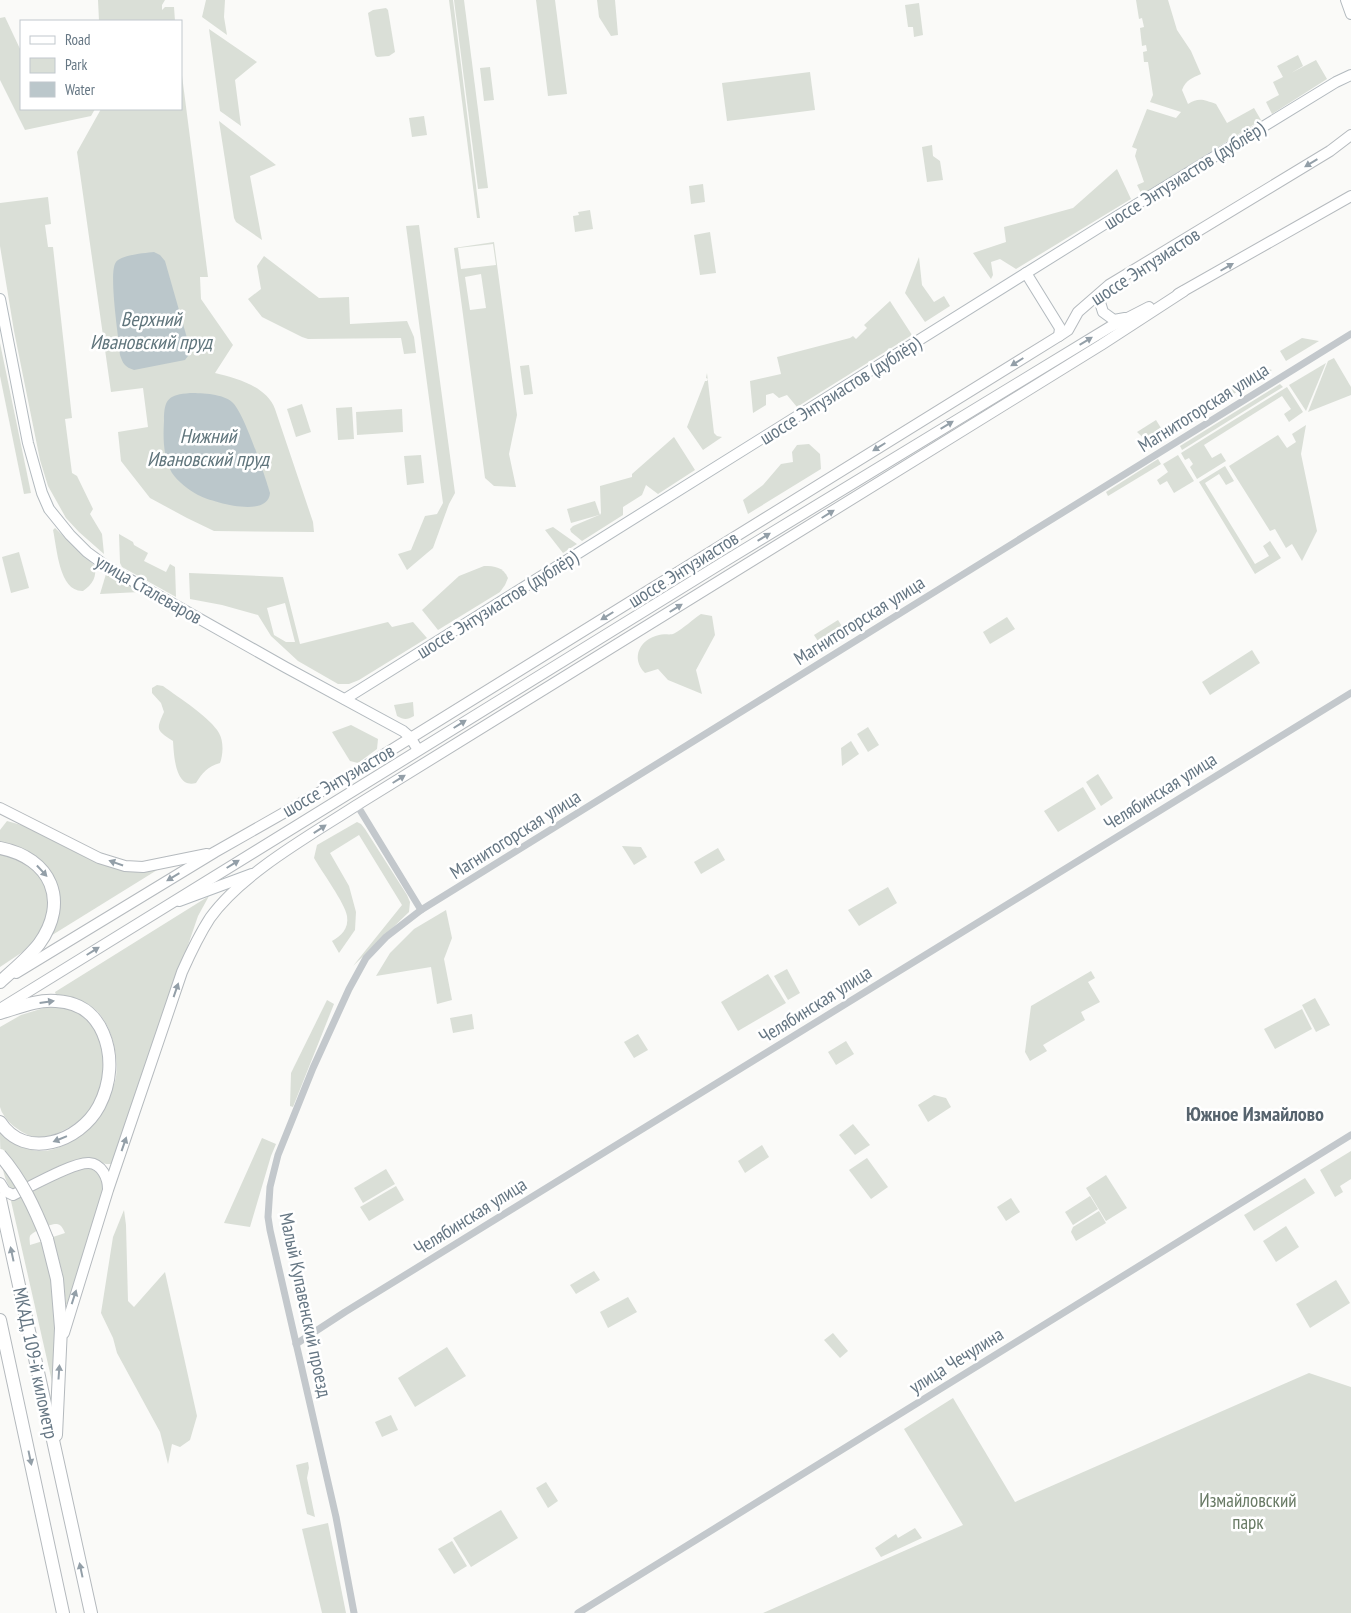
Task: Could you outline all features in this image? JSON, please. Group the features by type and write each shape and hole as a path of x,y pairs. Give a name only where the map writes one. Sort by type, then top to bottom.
{"highway":[{"path":"0,848 12,851 41,868 53,887 55,896 50,922 38,944 0,983"},
{"path":"0,1013 54,1000 75,1004 88,1012 100,1026 106,1039 110,1072 99,1107 88,1122 61,1140 46,1144 32,1144 14,1137 0,1122"},
{"path":"0,1155 29,1196 47,1239 57,1279 61,1344 57,1390 56,1455"},
{"name":"МКАД, 109-й километр","path":"0,1199 91,1613"},
{"name":"МКАД, 109-й километр","path":"0,1320 63,1613"},
{"path":"0,1350 20,1410"}],"main road":[{"path":"1346,0 1351,14"},
{"name":"шоссе Энтузиастов (дублёр)","path":"1336,82 1351,66"},
{"name":"шоссе Энтузиастов (дублёр)","path":"345,699 1026,273 1336,82 1351,75"},
{"name":"шоссе Энтузиастов","path":"0,983 215,852 359,770 1062,331 1078,312 1109,285 1330,151 1351,135"},
{"name":"шоссе Энтузиастов","path":"0,1009 722,562 1101,332 1184,291 1351,196"},
{"path":"1026,273 1062,331"},
{"path":"1109,285 1100,295 1101,308 1110,318 1119,320 1128,317"},
{"path":"61,1344 66,1321 108,1190 182,972 211,917 233,893 254,874 357,805 1101,345 1184,291"},
{"name":"улица Сталеваров","path":"0,299 36,475 49,509 64,528 87,552 106,566 403,731 410,737 418,750"},
{"path":"0,808 99,858 125,866 143,866 215,852"},
{"path":"162,908 254,874"},
{"path":"0,1183 5,1191 13,1195 74,1166 90,1163 102,1170 107,1180 108,1190"}],"street":[{"name":"Магнитогорская улица","path":"386,937 421,910 1351,334"},
{"name":"Челябинская улица","path":"296,1344 1351,692"},
{"path":"357,805 421,910"},
{"name":"Малый Купавенский проезд","path":"354,1613 336,1518 270,1230 269,1202 273,1172 295,1111 349,988 366,958 386,937"},
{"name":"улица Чечулина","path":"578,1613 1351,1136"}],"green space":[{"path":"98,0 165,0 162,10 165,7 174,7 175,20 99,20"},
{"path":"206,0 225,0 224,17 227,35 202,17"},
{"path":"449,0 453,0 480,218 477,218"},
{"path":"454,0 464,0 488,188 478,189"},
{"path":"536,0 555,0 567,94 548,96"},
{"path":"597,0 615,0 618,35 611,36 599,17"},
{"path":"1136,0 1168,0 1177,30 1191,51 1201,74 1187,82 1182,90 1188,104 1205,100 1216,104 1227,123 1254,108 1261,120 1142,195 1137,185 1144,182 1135,156 1137,149 1132,147 1147,109 1176,118 1181,112 1150,102 1153,95 1148,62 1144,62 1143,52 1147,51 1146,45 1142,46 1140,28 1144,27 1142,18 1139,19"},
{"path":"919,3 923,35 914,37 913,27 908,27 905,5"},
{"path":"386,8 388,10 395,52 389,56 377,57 375,55 368,13 373,10"},
{"path":"5,17 20,49 20,110 94,110 91,116 25,130 0,80 0,18"},
{"path":"209,29 257,62 235,80 241,126 220,111"},
{"path":"1298,55 1303,66 1291,73 1316,60 1327,79 1272,114 1266,102 1279,95 1273,82 1283,77 1277,66"},
{"path":"490,67 494,100 484,101 480,68"},
{"path":"810,72 815,110 727,121 722,83"},
{"path":"182,76 208,277 200,277 201,299 233,345 215,373 242,381 258,389 271,401 313,522 314,532 214,531 150,498 121,461 118,432 148,427 143,388 111,392 77,152 100,110 182,110"},
{"path":"424,116 427,135 412,137 409,118"},
{"path":"219,121 276,165 250,176 262,240 236,222 234,218"},
{"path":"932,145 933,156 940,161 943,180 927,182 922,147"},
{"path":"1117,169 1131,199 1016,269 1000,259 991,262 993,275 991,279 973,253 1006,242 1004,227 1073,208"},
{"path":"703,184 705,202 691,204 689,186"},
{"path":"48,197 51,224 45,225 48,247 53,247 72,418 65,419 72,473 77,476 93,509 90,514 102,534 104,554 66,518 48,486 40,460 14,331 0,246 0,203"},
{"path":"590,210 593,229 575,232 573,216 579,215 578,212"},
{"path":"419,225 455,493 433,548 407,570 398,554 411,550 425,516 437,514 443,503 406,226"},
{"path":"710,232 716,273 700,275 694,235"},
{"path":"494,242 517,415 509,454 516,487 494,486 485,478 454,248","holes":["493,244 496,265 461,269 458,248","481,274 486,308 470,310 465,277"]},
{"path":"264,256 319,298 349,297 350,324 407,321 414,337 416,353 404,354 401,338 308,339 262,317 248,299 261,289 257,266"},
{"path":"919,257 922,285 934,302 944,296 950,306 925,322 905,293"},
{"path":"890,301 912,335 797,407 787,395 779,398 773,393 766,395 766,405 753,413 750,381 781,374 777,357 853,336 856,339 867,328 864,325"},
{"path":"1302,338 1319,341 1286,361 1280,351"},
{"path":"0,343 31,493 24,494 0,376"},
{"path":"1334,358 1351,387 1351,395 1308,412 1328,361"},
{"path":"1326,363 1306,411 1289,385"},
{"path":"529,365 533,394 524,395 520,366"},
{"path":"1265,368 1272,370 1169,434 1166,429"},
{"path":"708,379 714,433 722,437 703,450 687,427 705,381"},
{"path":"1280,384 1283,387 1182,450 1180,446"},
{"path":"1287,387 1303,412 1289,422 1284,414 1291,409 1282,396 1204,445 1212,458 1221,453 1226,461 1197,479 1190,467 1193,464 1189,458 1185,460 1181,453"},
{"path":"302,404 311,432 296,437 287,409"},
{"path":"352,407 354,439 338,440 336,408"},
{"path":"402,409 403,432 357,435 356,412"},
{"path":"1156,420 1166,436 1151,445 1137,432"},
{"path":"1306,425 1301,454 1317,531 1302,561 1292,544 1286,548 1275,529 1270,531 1229,466 1278,435 1287,448 1296,442 1292,434"},
{"path":"674,437 695,470 658,494 646,485 642,495 623,507 623,515 582,541 571,532 570,529 573,526 599,515 571,523 567,509 595,501 600,515 600,486 632,477 632,474"},
{"path":"809,444 820,454 821,469 748,514 743,500 763,485 781,464 793,462 792,452 797,445"},
{"path":"421,455 424,483 407,485 404,456"},
{"path":"1178,455 1194,481 1174,493 1167,481 1160,485 1157,480 1168,472 1163,464"},
{"path":"1158,459 1161,464 1108,496 1106,492"},
{"path":"1225,466 1234,481 1226,485 1219,474 1205,483 1255,564 1269,556 1263,546 1270,541 1281,558 1255,574 1199,482"},
{"path":"553,527 577,544 563,553 545,530"},
{"path":"55,528 94,565 95,573 93,580 83,591 75,589 64,577 56,547 53,530"},
{"path":"119,534 148,553 144,561 166,572 170,564 175,567 176,597 122,567 120,563"},
{"path":"19,552 29,588 11,593 2,557"},
{"path":"484,566 498,568 506,574 508,578 500,592 438,630 422,610 459,576"},
{"path":"108,572 140,591 140,592 100,594"},
{"path":"189,573 283,577 300,644 388,622 392,627 413,622 427,638 359,680 349,684 338,684 298,661 271,636 258,615 190,599","holes":["285,603 295,642 286,642 274,635 267,608"]},
{"path":"701,614 712,616 715,635 696,670 702,694 668,680 658,669 645,673 638,661 639,650 642,645 652,637 675,633"},
{"path":"1007,617 1015,629 990,644 983,632"},
{"path":"838,620 845,631 821,646 814,635"},
{"path":"1252,650 1260,663 1210,695 1202,682"},
{"path":"157,685 163,686 202,714 215,727 221,737 222,756 220,763 206,770 196,783 184,781 180,776 175,762 173,741 159,729 164,712 161,703 152,693 152,688"},
{"path":"413,702 414,716 406,719 397,716 394,705"},
{"path":"351,725 378,739 377,749 358,763 350,761 332,732"},
{"path":"868,727 879,745 868,752 857,734"},
{"path":"851,741 859,754 842,766 841,748"},
{"path":"1098,774 1113,798 1101,806 1086,782"},
{"path":"1083,787 1096,809 1058,832 1044,811"},
{"path":"7,821 32,828 99,860 162,867 49,937 57,888 0,844 0,830"},
{"path":"357,822 365,829 410,902 409,912 353,966 402,905 359,835 330,853 349,886 356,912 355,930 339,953 332,941 344,932 347,925 347,916 338,896 314,858 317,845"},
{"path":"622,846 641,847 647,857 634,865"},
{"path":"718,848 725,860 701,874 694,862"},
{"path":"0,852 16,857 44,877 50,913 34,942 0,967"},
{"path":"888,887 897,903 859,926 848,910"},
{"path":"209,896 198,916 113,1164 93,1160 17,1190 12,1190 3,1169 0,1129 27,1149 46,1151 60,1147 75,1139 92,1124 113,1088 115,1080 117,1068 115,1049 104,1020 88,1004 75,998 56,995 55,992"},
{"path":"446,910 452,938 444,959 452,1000 437,1004 431,967 376,976 390,953 414,929"},
{"path":"787,969 800,993 788,1000 774,976"},
{"path":"1091,971 1095,978 1088,982 1100,1002 1081,1012 1085,1020 1043,1045 1047,1051 1030,1061 1025,1052 1031,1006"},
{"path":"768,974 786,1003 738,1031 721,1002"},
{"path":"1315,998 1330,1025 1316,1032 1302,1005"},
{"path":"327,1000 334,1004 293,1107 290,1106 291,1073"},
{"path":"47,1007 66,1009 81,1015 92,1026 99,1040 103,1057 103,1074 99,1091 85,1115 66,1129 40,1138 31,1136 10,1123 0,1107 0,1027 21,1015"},
{"path":"1302,1009 1312,1029 1275,1049 1264,1029"},
{"path":"472,1014 474,1029 453,1033 450,1018"},
{"path":"638,1034 648,1050 634,1058 624,1042"},
{"path":"846,1041 854,1054 836,1065 828,1052"},
{"path":"934,1095 946,1098 951,1107 928,1122 918,1105"},
{"path":"853,1124 870,1145 855,1155 839,1135"},
{"path":"262,1138 276,1144 250,1227 224,1223"},
{"path":"762,1145 769,1157 745,1173 738,1161"},
{"path":"1351,1151 1351,1179 1340,1186 1343,1192 1335,1197 1320,1170"},
{"path":"867,1158 888,1187 871,1199 849,1170"},
{"path":"87,1166 98,1171 105,1187 71,1295 66,1305 63,1276 53,1237 65,1233 63,1229 61,1226 54,1224 34,1232 30,1237 30,1245 43,1241 52,1279 56,1346 53,1386 11,1201 48,1180"},
{"path":"386,1169 395,1184 363,1203 354,1188"},
{"path":"1106,1175 1127,1208 1106,1221 1086,1188"},
{"path":"1305,1178 1315,1193 1254,1231 1244,1215"},
{"path":"396,1186 404,1200 369,1221 360,1207"},
{"path":"1090,1196 1098,1209 1073,1225 1065,1212"},
{"path":"1011,1198 1020,1212 1006,1221 997,1207"},
{"path":"124,1210 128,1301 134,1307 165,1272 197,1416 190,1440 180,1447 172,1444 168,1464 160,1432 117,1353 113,1338 101,1313 113,1237"},
{"path":"1099,1211 1106,1223 1076,1241 1071,1232 1073,1227"},
{"path":"1286,1226 1299,1247 1276,1262 1263,1241"},
{"path":"594,1271 600,1280 576,1294 570,1285"},
{"path":"1336,1280 1350,1303 1310,1328 1296,1304"},
{"path":"628,1297 637,1312 608,1328 600,1312"},
{"path":"833,1333 848,1351 840,1358 824,1340"},
{"path":"447,1347 466,1376 415,1407 398,1378"},
{"name":"Измайловский парк","path":"1309,1373 1351,1387 1351,1613 763,1613 963,1525 904,1429 953,1398 1015,1502"},
{"path":"391,1415 398,1430 382,1437 375,1422"},
{"path":"308,1462 307,1478 315,1517 307,1514 296,1465"},
{"path":"546,1482 558,1501 548,1508 536,1488"},
{"path":"501,1510 518,1538 471,1567 453,1538"},
{"path":"328,1523 346,1613 322,1613 302,1529"},
{"path":"915,1528 922,1538 881,1557 875,1548 896,1534 898,1538"},
{"path":"452,1541 467,1566 454,1574 438,1549"}],"water":[{"name":"Верхний Ивановский пруд","path":"154,252 165,261 191,352 185,360 134,370 125,365 120,355 113,292 114,268 116,262 123,258"},
{"name":"Нижний Ивановский пруд","path":"190,393 223,397 232,402 237,408 259,459 270,493 267,501 250,507 215,501 191,491 180,483 172,473 164,447 165,407 169,399 177,395"}],"district":[{"name":"Южное Измайлово","path":"1255,1114"}]}
